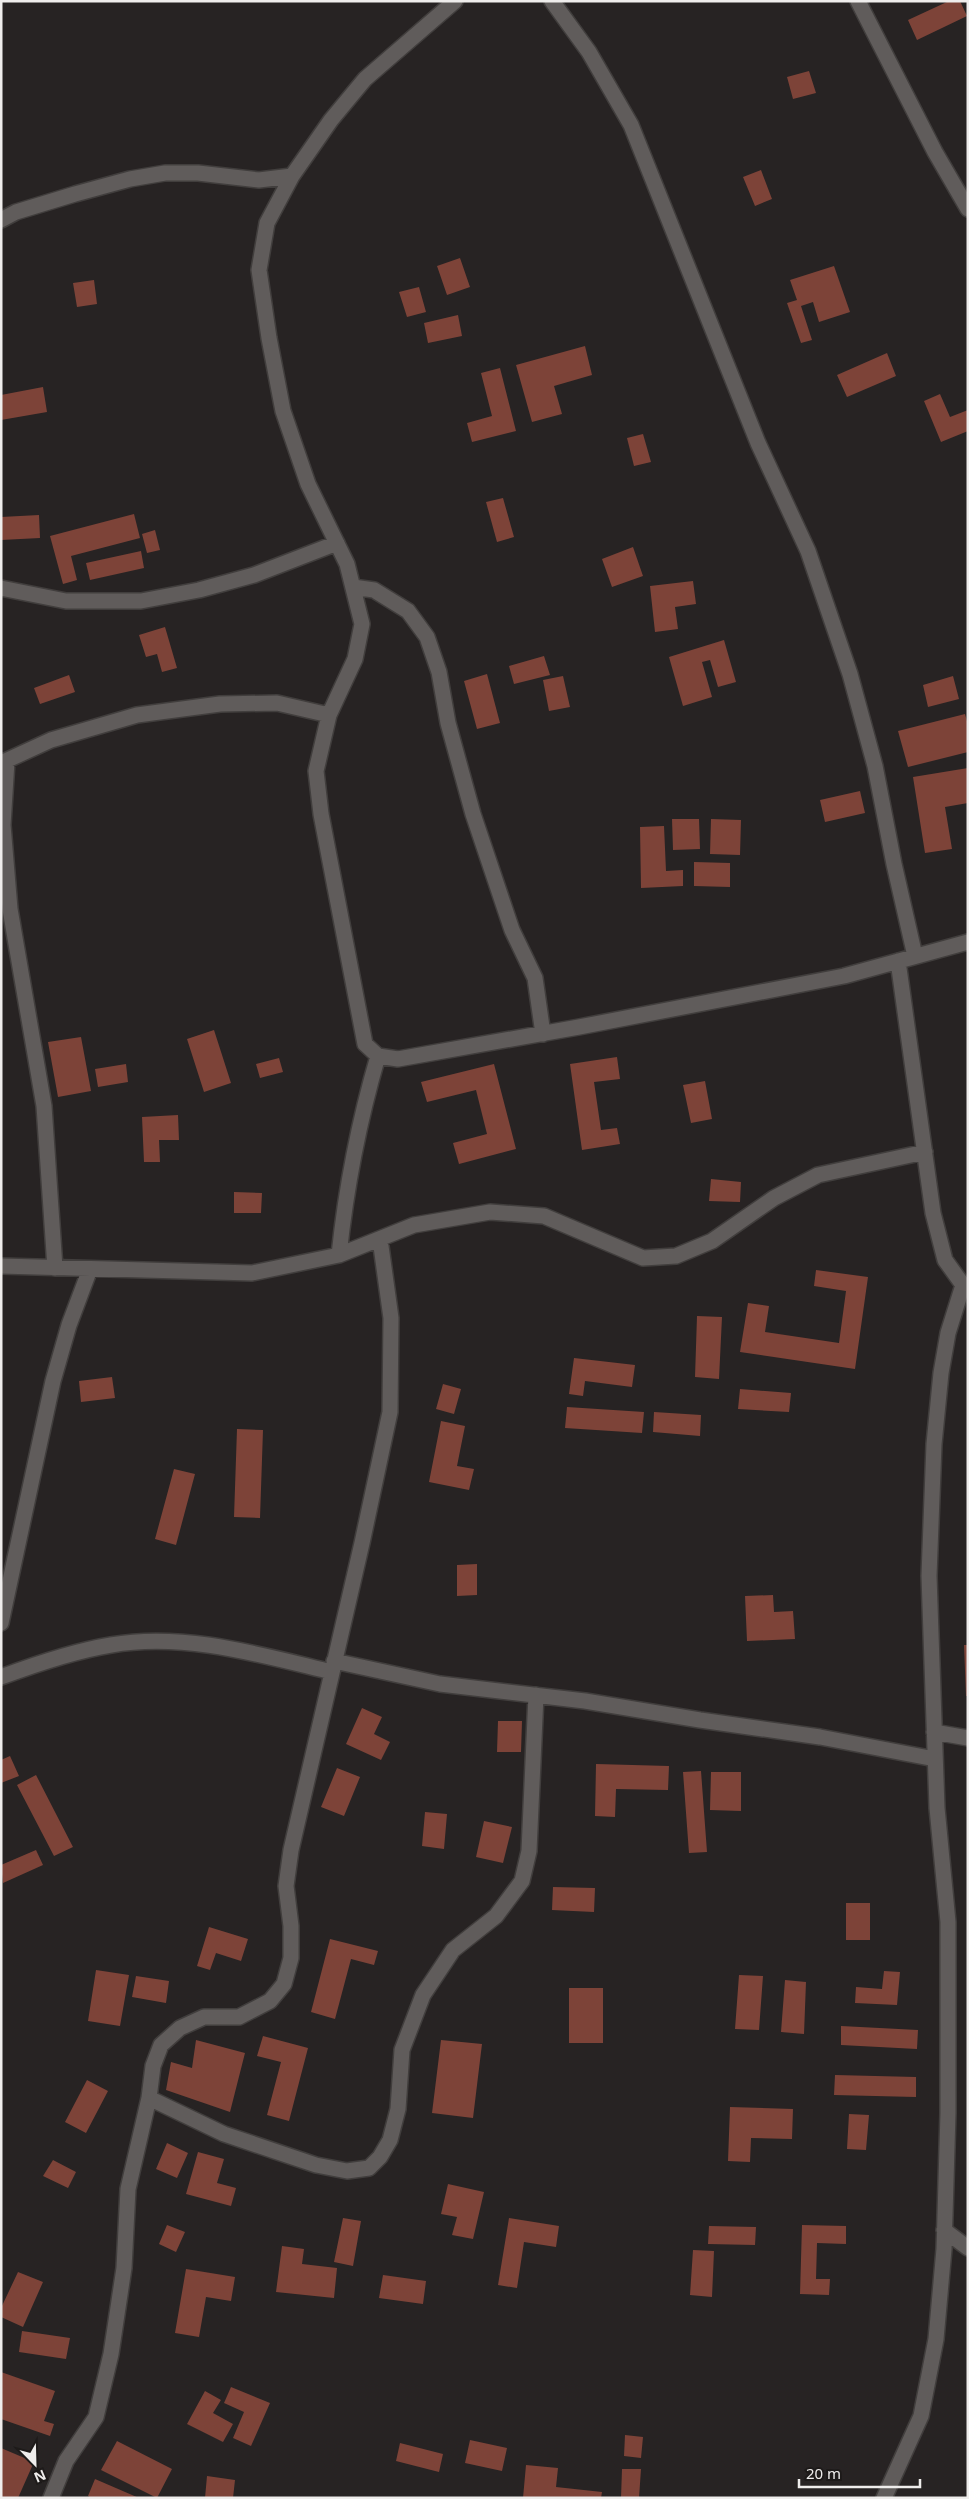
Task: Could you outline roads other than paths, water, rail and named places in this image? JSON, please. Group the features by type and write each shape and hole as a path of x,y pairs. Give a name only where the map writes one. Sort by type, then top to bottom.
{"street":[{"path":"456,1 365,80 331,120 292,176 267,224 259,270 283,412 308,484 347,564 362,624 355,659 329,716 316,771 321,814 365,1044 378,1056 398,1059 543,1034 844,976 968,942"},
{"path":"552,1 589,52 631,125 758,443 808,551 853,684 875,766 894,864 915,956"},
{"path":"858,1 935,152 968,209"},
{"path":"1,220 16,212 75,194 130,179 165,173 198,173 259,180 292,176"},
{"path":"1,588 66,601 141,601 199,590 254,575 337,543"},
{"path":"353,587 374,590 408,611 427,637 439,672 448,723 473,814 512,930 535,978 543,1034"},
{"path":"55,1268 44,1106 10,909 3,826 4,762 51,740 137,715 220,704 277,703 329,716"},
{"path":"884,2498 921,2416 936,2339 944,2230 950,2020 948,1922 937,1808 929,1576 934,1444 941,1373 948,1332 966,1286 945,1260 933,1213 898,961"},
{"path":"339,1255 344,1209 366,1097 378,1056"},
{"path":"1,1266 252,1273 339,1255 414,1225 490,1212 544,1216 643,1258 676,1256 712,1241 774,1198 818,1175 925,1152"},
{"path":"51,2498 66,2461 96,2417 111,2354 124,2268 128,2189 149,2098 153,2066 161,2045 180,2028 204,2017 239,2017 270,2001 284,1984 291,1958 291,1926 286,1886 290,1850 362,1543 390,1412 391,1318 380,1239"},
{"path":"1,1623 53,1381 69,1325 90,1269"},
{"path":"1,1677 34,1665 111,1645 165,1642 250,1652 440,1684 536,1695 820,1737 935,1759"},
{"path":"149,2098 224,2134 316,2165 347,2171 369,2168 380,2158 390,2140 398,2109 402,2050 423,1995 453,1950 496,1916 522,1881 529,1851 536,1695"},
{"path":"934,1732 968,1738"},
{"path":"944,2230 968,2248"}]}
